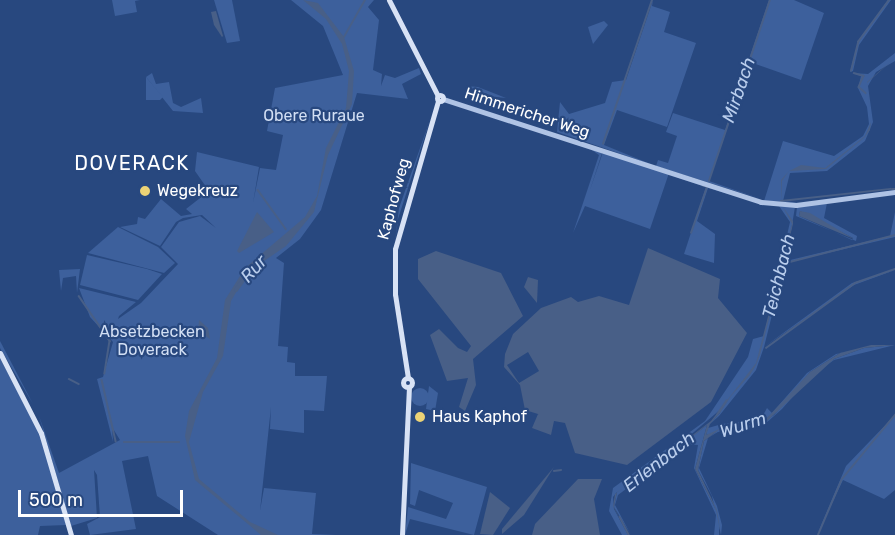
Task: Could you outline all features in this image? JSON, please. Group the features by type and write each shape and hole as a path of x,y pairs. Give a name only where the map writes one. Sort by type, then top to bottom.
{"main road":[{"path":"389,0 440,99"},
{"name":"Kaphofweg","path":"402,535 409,387 413,382 408,378 396,302 395,249 440,99"},
{"path":"0,353 31,412 71,535"}],"street":[{"name":"Himmericher Weg","path":"440,99 780,204 895,192"}],"green space":[{"path":"112,0 140,0 135,1 137,12 115,16"},
{"path":"214,0 232,0 240,41 227,43"},
{"path":"291,0 374,0 368,7 379,20 373,70 382,74 381,86 385,75 395,78 419,68 421,74 402,84 408,99 357,93 321,210 300,239 276,258 284,263 278,346 288,347 287,362 295,363 295,376 327,376 324,411 304,410 304,433 270,429 271,407 260,511 264,488 316,493 312,534 336,535 218,535 157,496 148,456 122,461 136,529 90,535 87,524 100,517 97,475 94,470 97,518 71,526 39,416 59,473 120,440 112,427 113,442 97,379 103,377 113,342 90,317 79,288 136,302 118,319 141,303 178,264 161,247 179,222 200,216 216,228 202,215 183,218 176,222 160,246 120,227 137,224 138,217 145,219 161,199 181,216 192,214 186,209 209,191 195,171 197,152 259,167 253,203 260,168 276,170 283,135 267,131 275,88 343,75 323,26"},
{"path":"653,0 652,6 670,12 664,32 696,43 667,127 617,110 604,145 653,165 557,132 560,102 569,114 605,103 612,82 626,80"},
{"path":"769,0 794,0 824,13 801,80 750,62 709,181 761,199 656,166 658,160 668,163 677,136 666,132 673,113 725,130"},
{"path":"888,0 891,0 859,45 853,71 850,72 858,42"},
{"path":"604,21 608,25 593,44 588,27"},
{"path":"895,53 895,61 876,72 868,86 873,122 865,141 827,171 790,173 783,201 801,203 764,201 783,141 834,156 863,136 869,124 867,107 858,88 861,76 852,73 868,74"},
{"path":"152,73 156,84 169,82 173,103 181,107 201,98 203,113 173,111 146,77"},
{"path":"146,77 163,97 160,100 146,100"},
{"path":"466,86 478,87 506,98 495,97"},
{"path":"431,117 398,219 391,275 399,208"},
{"path":"589,148 602,153 590,190 603,152 669,173 650,229 585,206 573,233 599,155"},
{"path":"670,175 759,203 708,188 697,221 715,234 714,263 684,254 706,187"},
{"path":"827,203 824,218 857,236 856,241 800,211 799,216 834,232 796,216 797,207"},
{"path":"761,204 795,207 786,261 890,236 895,212 895,237 785,263 756,370 719,416 709,425 721,409 661,460 707,425 695,469 716,510 719,535 714,535 716,515 694,468 698,445 686,444 618,495 615,505 631,535 614,507 617,492 613,497 614,509 628,535 622,535 609,511 613,488 705,421 748,357 753,339 764,336 790,222 779,206"},
{"path":"118,227 158,247 175,263 164,273 88,253"},
{"path":"87,255 162,274 138,300 80,285"},
{"path":"80,269 77,293 76,276 63,278 61,291 59,270"},
{"path":"895,270 854,285 764,347 852,283"},
{"path":"0,341 33,404 0,348"},
{"path":"895,345 834,360 810,377 782,409 765,424 721,430 708,438 720,429 760,424 774,415 805,380 834,359 864,348"},
{"path":"840,353 810,372 779,408 765,420 706,435 708,428 761,419 767,408 772,413 807,373"},
{"path":"0,358 41,436 66,525 40,526 38,535 0,535"},
{"path":"429,386 438,393 435,411 426,409"},
{"path":"416,388 424,388 429,393 427,404 416,406 411,401 411,393"},
{"path":"895,415 895,490 884,499 843,480 817,535 846,466"},
{"path":"708,438 699,468 717,506 722,525 721,535 712,496 698,470 704,441"},
{"path":"411,463 487,487 474,535 410,519 405,535 408,507 446,519 453,503 419,490 415,506 410,504"}],"water":[{"path":"303,0 318,3 344,37 354,71 352,104 328,155 314,212 286,246 248,272 231,301 223,356 203,392 189,442 199,479 250,522 278,535 261,535 195,480 185,436 189,411 217,358 225,300 245,268 305,217 317,196 326,148 346,108 349,71 342,44 326,19"},
{"path":"216,11 222,37 214,25 211,12"},
{"path":"871,122 870,130 865,137 826,169 789,171 801,165 825,168 865,136"},
{"name":"Wurm","path":"783,207 793,224 760,355 756,365 750,375 710,424 706,435 726,426 765,420 810,372 840,353 871,345 895,345 864,348 834,359 767,421 720,429 704,441 698,470 717,510 721,535 716,510 695,469 707,425 653,468 622,489 711,421 756,363 792,224"},
{"path":"800,211 810,213 854,239 799,216"},
{"path":"257,212 274,232 239,253 237,251"},
{"path":"648,248 720,279 718,298 747,333 711,402 627,465 575,453 565,423 554,421 551,435 532,428 538,414 525,410 520,385 504,367 505,354 513,334 541,308 571,297 578,302 599,296 629,305","holes":["528,352 539,371 519,383 507,365"]},
{"path":"436,251 501,273 523,316 473,359 476,385 465,411 459,407 468,378 447,381 430,335 439,329 458,348 467,352 471,346 418,279 418,259"},
{"path":"528,277 538,280 537,303 524,287"},
{"path":"199,320 208,328 210,339 198,331"},
{"path":"554,467 524,515 502,534 502,529"},
{"path":"578,479 602,479 594,499 600,535 532,535 535,524"},
{"path":"490,492 510,508 493,535 480,534"},
{"path":"617,493 614,507 628,535 613,506"}],"waterway":[{"path":"344,37 365,0"},
{"path":"603,144 652,0"},
{"name":"Mirbach","path":"709,181 770,0"},
{"path":"851,71 858,42 889,0"},
{"path":"854,73 864,76 859,87 866,93"},
{"name":"Mirbach","path":"691,233 707,187 703,186"},
{"path":"781,201 890,189"},
{"path":"258,190 286,229"},
{"path":"786,263 895,235"},
{"name":"Rur","path":"236,290 253,267"},
{"path":"766,348 855,283 895,269"},
{"path":"79,296 110,341 105,374"},
{"path":"69,379 79,384"},
{"path":"102,380 116,441"},
{"name":"Teichbach","path":"717,415 726,401"},
{"path":"842,479 895,415"},
{"path":"124,442 179,442"},
{"path":"554,471 561,470"},
{"path":"818,535 841,481"},
{"name":"Erlenbach","path":"620,517 629,535"}],"place":[{"name":"Wegekreuz","path":"145,191"},
{"name":"Haus Kaphof","path":"420,417"}],"district":[{"name":"DOVERACK","path":"132,163"}],"park label":[{"name":"Obere Ruraue","path":"314,116"},
{"name":"Absetzbecken Doverack","path":"152,341"}]}
